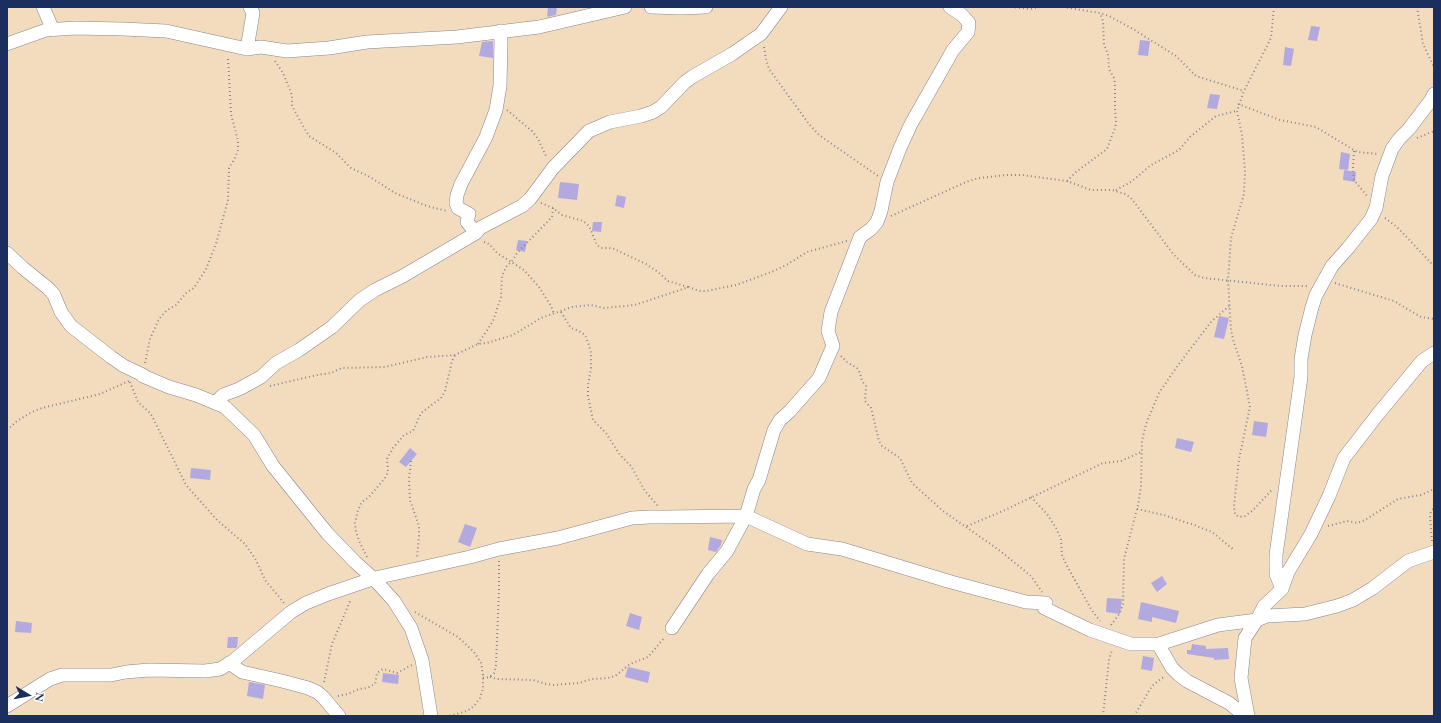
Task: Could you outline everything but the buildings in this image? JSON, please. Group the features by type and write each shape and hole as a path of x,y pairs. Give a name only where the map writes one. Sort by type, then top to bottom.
{"street":[{"path":"43,7 52,30"},
{"path":"247,49 252,13 250,7"},
{"path":"7,44 46,30 75,28 166,31 247,49 261,48 287,50 322,48 367,42 457,37 538,27 625,7"},
{"path":"651,7 706,7"},
{"path":"431,716 422,660 411,628 394,601 374,579 327,534 273,466 254,435 218,400 223,395 239,389 261,377 276,363 299,350 332,327 365,297 476,233 480,228 509,214 530,199 553,168 589,131 610,122 653,112 661,107 685,82 738,50 761,34 781,7"},
{"path":"672,628 708,574 727,551 746,516 754,489 759,480 774,430 780,420 790,411 819,378 832,346 828,331 831,312 860,237 871,229 877,222 881,211 887,182 911,124 953,50 968,32 969,23 962,15 950,7"},
{"path":"476,233 467,222 469,214 458,208 456,203 460,184 486,137 496,110 499,98 501,57 500,31"},
{"path":"1282,589 1276,574 1276,555 1301,377 1301,359 1305,335 1316,295 1332,266 1371,220 1376,208 1382,176 1388,156 1398,139 1409,129 1434,94"},
{"path":"7,253 49,289 54,295 61,312 71,326 111,357 143,376 225,407"},
{"path":"1246,716 1241,678 1245,638 1264,606 1282,589 1288,572 1311,534 1336,480 1344,458 1422,361 1434,353"},
{"path":"7,706 50,679 62,675 111,675 149,670 204,671 220,668 230,664 291,612 306,603 356,584 499,549 558,538 632,518 649,516 665,518 746,516 807,544 842,549 951,582 1026,602 1046,604 1044,608 1090,630 1131,644 1158,644 1218,625 1257,620 1267,616 1304,614 1322,610 1353,600 1373,588 1408,561 1434,552"},
{"path":"1158,644 1172,668 1178,674 1229,703 1246,716"},
{"path":"230,664 242,672 308,688 324,698 339,716"}],"path":[{"path":"1011,7 1030,9 1040,7"},
{"path":"1063,7 1100,13 1109,16 1176,56 1196,76 1244,91"},
{"path":"1274,7 1271,38 1244,91 1237,110 1246,172 1244,194 1231,238 1228,281 1229,306 1231,330 1234,344 1242,366 1250,407 1239,459 1234,506 1235,514 1245,516 1252,511 1271,491 1286,488"},
{"path":"1417,7 1424,44 1434,67"},
{"path":"1066,181 1107,149 1115,128 1114,78 1109,69 1108,54 1104,45 1103,21 1100,13"},
{"path":"761,34 769,69 809,124 819,135 887,182"},
{"path":"143,375 150,339 158,319 176,305 187,292 194,288 206,269 216,244 228,200 229,168 238,150 238,141 231,114 229,63 226,44"},
{"path":"261,48 281,69 292,95 292,106 309,136 336,153 351,168 370,177 395,193 420,204 439,210 469,214"},
{"path":"499,98 503,108 524,124 538,138 553,168"},
{"path":"1238,104 1280,120 1316,127 1354,151 1388,156"},
{"path":"1115,191 1131,182 1151,165 1179,150 1190,137 1216,116 1237,110"},
{"path":"1354,151 1354,180 1376,208 1434,266"},
{"path":"877,222 966,182 979,178 1022,175 1066,181 1091,190 1121,192 1131,198 1174,255 1195,275 1204,278 1281,286 1321,286"},
{"path":"530,199 553,208 562,214 583,220 589,226 597,246 601,248 612,248 646,264 668,281 699,291 736,285 774,271 806,252 860,237"},
{"path":"478,344 492,321 501,297 502,276 506,267 552,217 553,208"},
{"path":"476,233 480,240 489,244 497,253 524,270 539,287 551,306 554,314"},
{"path":"1334,283 1340,283 1394,301 1421,317 1434,319"},
{"path":"266,387 317,375 331,374 342,368 385,367 427,357 455,354 478,344 487,343 513,335 541,318 572,307 582,305 592,305 604,308 635,306 688,288"},
{"path":"1107,624 1111,626 1120,613 1123,604 1124,559 1141,487 1141,452 1146,424 1160,393 1203,332 1218,315 1229,306"},
{"path":"560,312 571,328 585,335 589,345 591,353 591,368 588,384 588,396 593,420 606,433 620,455 631,466 645,491 656,502 665,518"},
{"path":"832,346 860,373 862,381 867,388 865,401 871,408 876,434 882,446 900,458 912,483 943,511 999,550 1031,576 1040,589 1046,604"},
{"path":"368,559 356,532 355,523 358,510 362,502 369,497 385,478 388,472 386,465 387,459 393,448 404,435 413,431 421,413 442,398 455,354"},
{"path":"7,430 17,421 42,408 100,394 130,381 138,402 150,413 153,418 186,485 217,520 245,544 256,560 265,580 291,612"},
{"path":"966,526 1004,511 1103,463 1121,461 1141,452"},
{"path":"410,461 410,500 419,526 419,548 416,561"},
{"path":"1311,534 1320,528 1336,523 1347,521 1357,523 1365,520 1398,499 1421,495 1434,489"},
{"path":"1031,497 1047,514 1056,528 1061,538 1062,555 1066,564 1091,609 1103,622"},
{"path":"1434,508 1431,511 1430,517 1431,537 1434,546"},
{"path":"1137,509 1164,515 1212,532 1234,550"},
{"path":"490,677 494,673 496,664 499,549"},
{"path":"356,584 332,644 323,685 324,698 348,694 358,689 367,688 375,684 377,673 383,669 396,673 422,660"},
{"path":"413,611 458,637 468,645 481,663 483,689 480,698 474,706 450,716"},
{"path":"483,678 490,677 497,679 533,680 554,685 579,683 592,679 608,678 615,676 630,664 648,657 672,628"},
{"path":"1103,716 1109,660 1116,640"},
{"path":"1134,716 1150,689 1156,682 1162,678 1178,674"}]}
